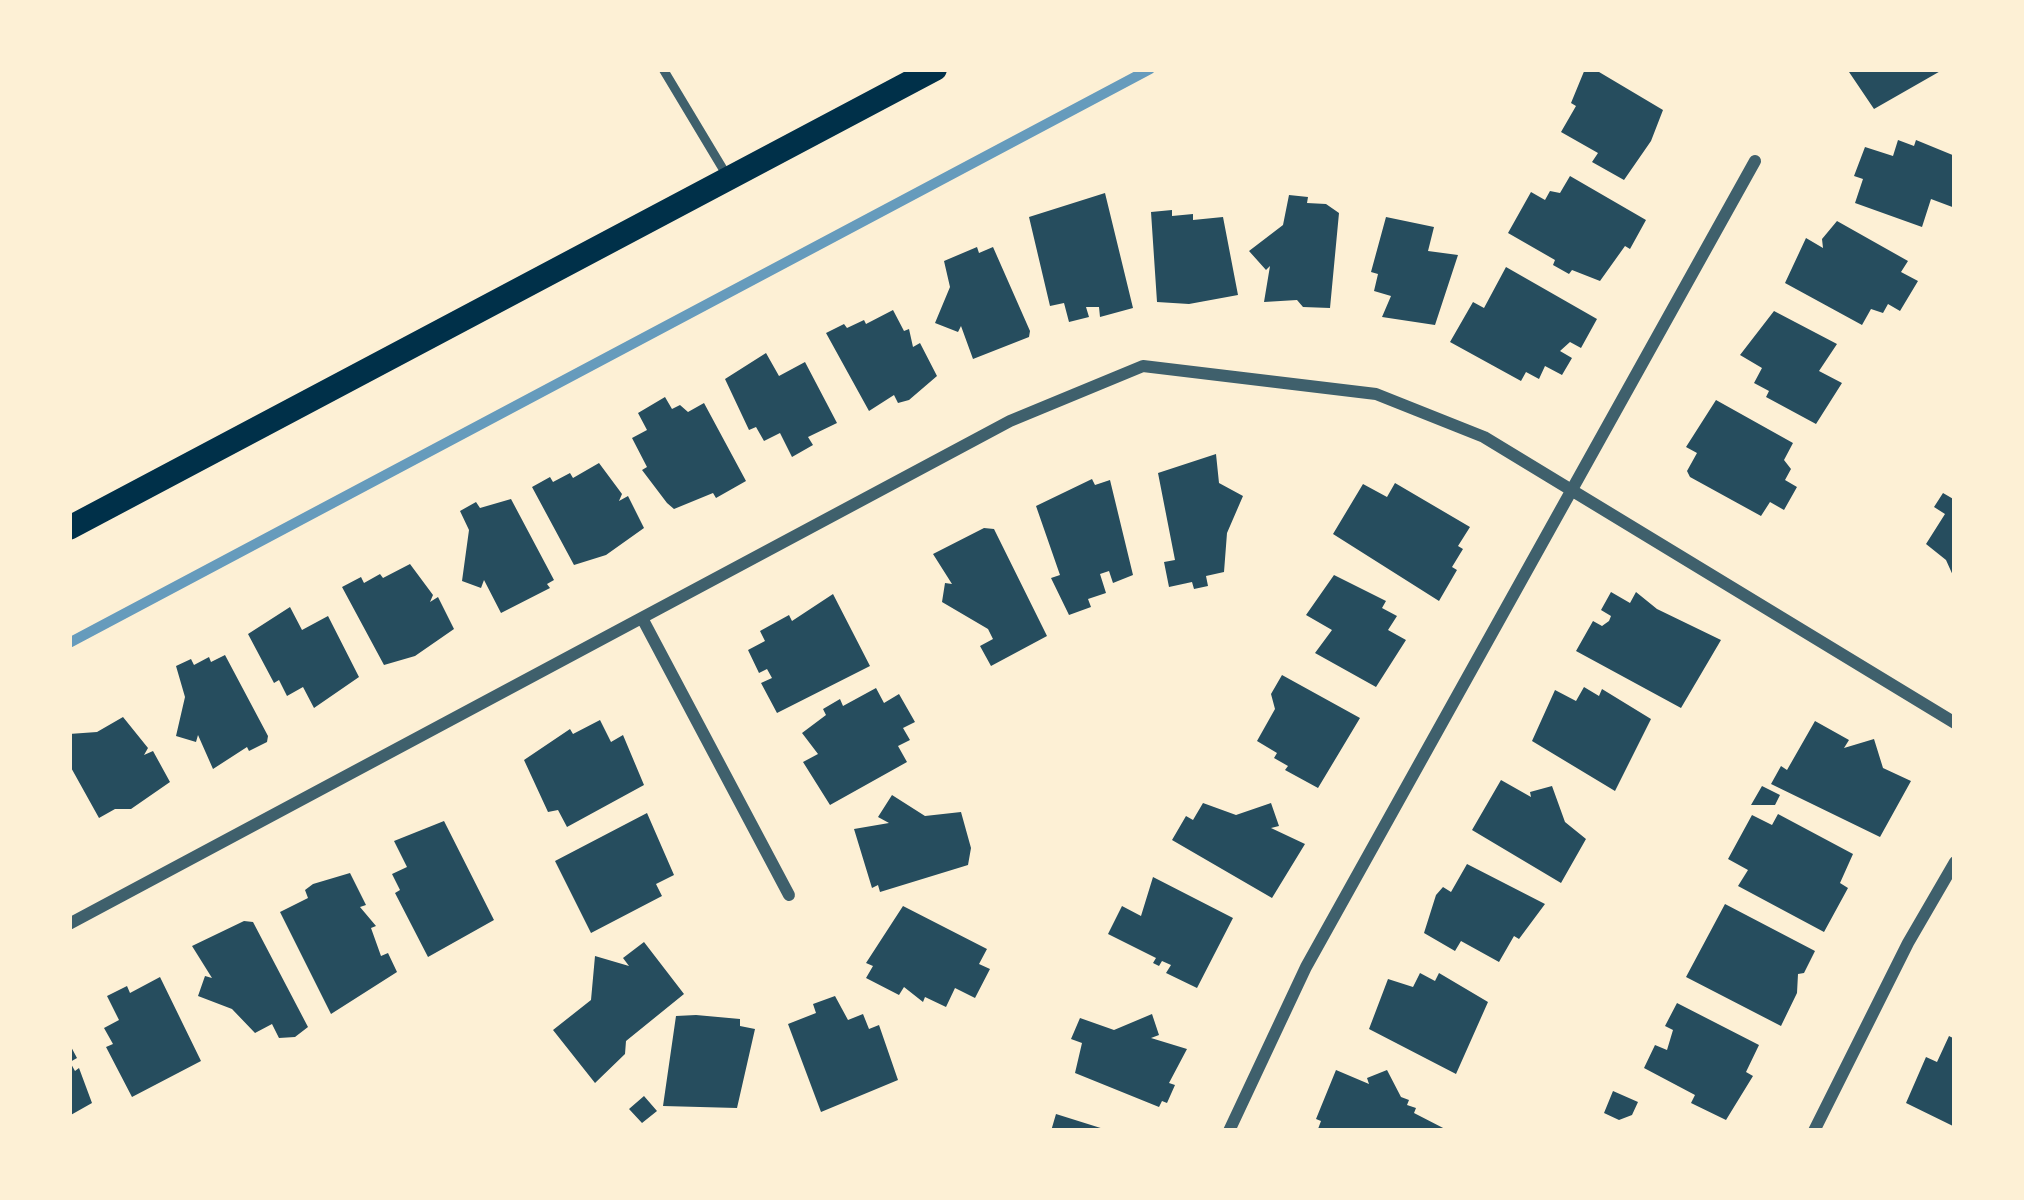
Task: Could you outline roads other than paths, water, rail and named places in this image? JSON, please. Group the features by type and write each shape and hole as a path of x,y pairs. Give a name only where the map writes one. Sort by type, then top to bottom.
{"main road":[{"path":"69,528 935,69"}],"street":[{"path":"1229,1131 1306,967 1755,160"},
{"path":"69,923 1010,422 1143,366 1376,394 1484,436 1955,723"},
{"path":"642,618 789,895"},
{"path":"1814,1131 1908,943 1955,862"}],"lane":[{"path":"663,69 728,178"}],"waterway":[{"path":"69,643 1150,69"}]}
